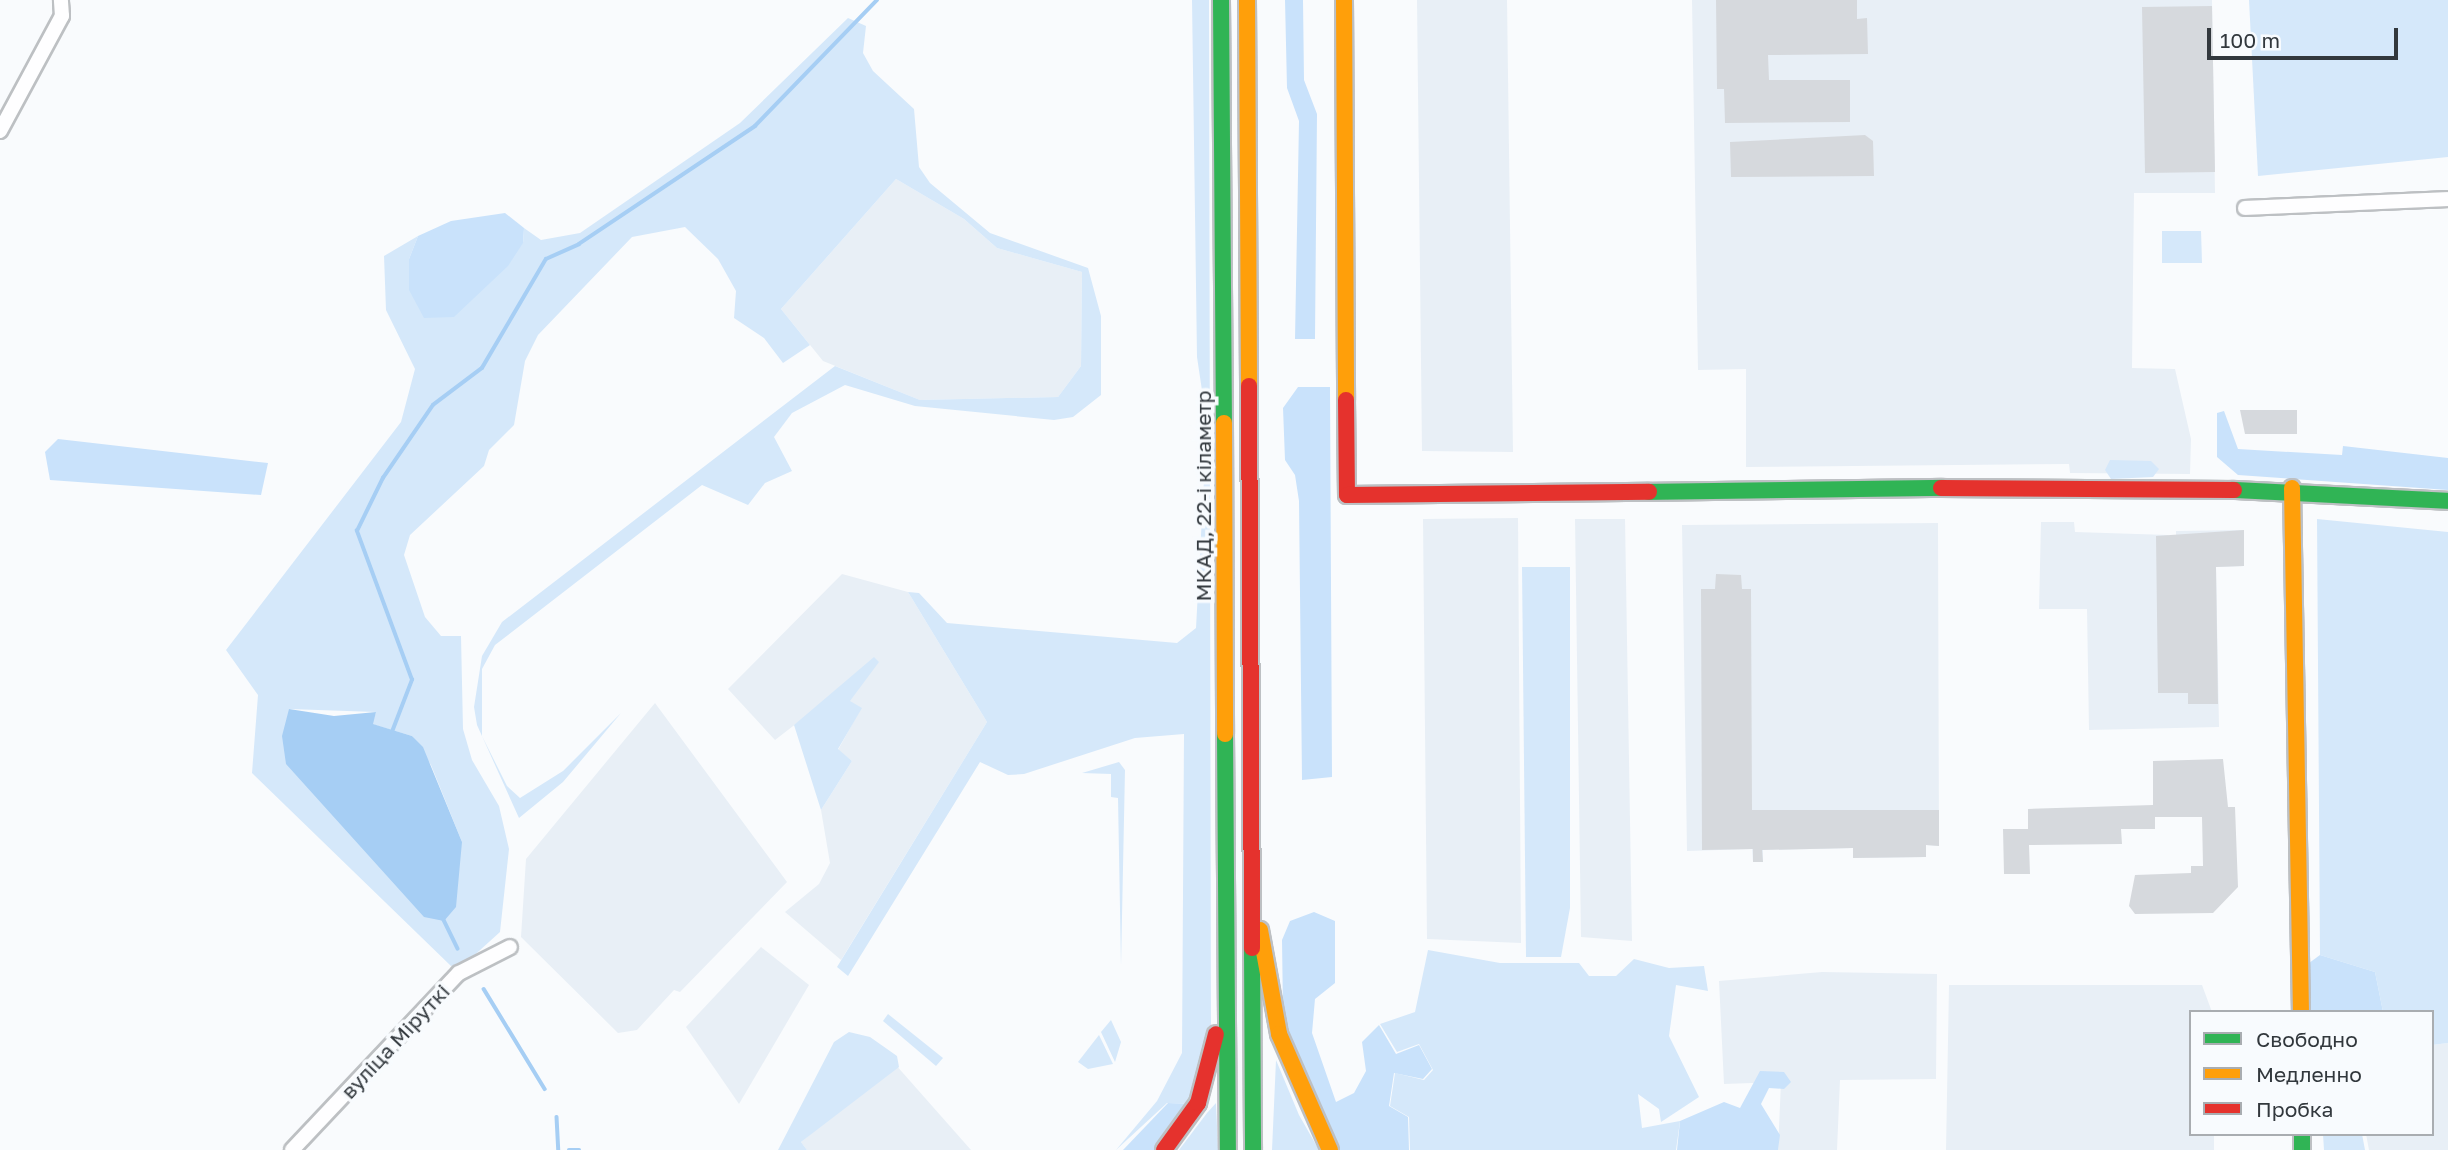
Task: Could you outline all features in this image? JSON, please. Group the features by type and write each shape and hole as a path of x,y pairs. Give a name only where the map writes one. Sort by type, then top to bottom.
{"main road":[{"name":"МКАД, 22-і кіламетр","path":"1221,0 1228,1150"},
{"path":"1247,0 1254,896 1253,1150"},
{"path":"1344,0 1348,495 2292,488 2448,501"},
{"path":"2292,488 2301,1010"},
{"path":"2329,491 2448,513"},
{"path":"1254,896 1279,1034 1329,1150"},
{"path":"1164,1150 1205,1083 1227,967"}],"street":[{"path":"0,131 62,16 61,0"},
{"path":"2245,208 2448,200"},
{"name":"вуліца Міруткі","path":"292,1150 459,973 510,947"}],"shaded area":[{"path":"1192,0 1209,0 1211,1029 1192,1104 1167,1103 1116,1150 1157,1101 1182,1053 1184,734 1135,738 1024,774 1008,775 980,762 848,976 837,967 987,722 908,592 919,593 947,623 1177,643 1196,628 1207,424 1197,357"},
{"path":"1285,0 1303,0 1304,80 1317,114 1315,339 1295,339 1299,121 1287,88"},
{"path":"1417,0 1507,0 1513,452 1422,451"},
{"path":"1692,0 2212,0 2215,193 2134,193 2132,368 2175,369 2191,439 2190,474 2070,473 2069,464 1746,467 1746,369 1698,370"},
{"path":"2249,0 2448,0 2448,157 2258,176"},
{"path":"848,18 866,26 863,53 873,71 914,109 919,167 930,183 990,233 1088,268 1101,316 1101,395 1073,417 1054,420 915,406 845,385 792,413 774,437 792,471 765,483 748,505 702,485 495,645 482,669 482,736 507,786 520,798 563,771 621,713 563,782 519,818 477,725 474,707 482,656 502,622 835,366 920,400 1058,397 1081,366 1082,272 997,248 964,219 896,179 781,309 810,345 783,363 764,338 734,318 736,291 718,259 685,227 632,237 538,335 525,361 514,425 489,450 484,466 410,535 404,555 425,617 441,636 461,636 463,729 472,760 499,806 509,849 500,932 468,961 451,966 252,773 258,695 226,650 401,422 415,369 386,310 384,256 418,236 409,259 523,243 524,228 541,240 580,233 740,123","holes":["289,709 376,712 372,724 412,736 431,765 462,842"]},
{"path":"896,179 964,219 997,248 1082,272 1081,366 1058,397 920,400 823,361 781,309"},
{"path":"505,213 524,228 523,243 508,266 454,317 424,318 409,290 409,259 418,236 451,221"},
{"path":"2162,231 2201,231 2202,263 2162,263"},
{"path":"1298,387 1330,387 1332,777 1302,780 1299,501 1295,475 1285,460 1283,408"},
{"path":"2224,411 2238,449 2342,455 2343,446 2448,458 2448,490 2238,475 2217,457 2217,413"},
{"path":"58,439 268,463 261,495 50,480 45,452"},
{"path":"2110,460 2151,461 2159,469 2153,477 2111,479 2105,470"},
{"path":"1518,518 1521,943 1427,939 1423,519"},
{"path":"1575,519 1625,519 1632,941 1581,937"},
{"path":"2317,519 2448,532 2448,1043 2434,1045 2434,1010 2383,1010 2375,972 2320,955"},
{"path":"2041,522 2074,522 2075,532 2168,535 2176,552 2176,531 2244,530 2244,566 2216,567 2219,727 2089,730 2087,609 2039,609"},
{"path":"1938,523 1939,846 1926,845 1926,857 1853,858 1853,848 1763,850 1763,862 1753,862 1752,849 1687,851 1682,525"},
{"path":"1522,567 1570,567 1570,908 1561,957 1526,957"},
{"path":"842,574 908,592 987,722 841,960 785,912 819,884 830,863 821,810 852,761 838,750 861,708 850,702 819,706 775,740 728,689"},
{"path":"874,657 879,662 850,701 862,708 838,749 852,761 821,810 794,725"},
{"path":"655,703 787,882 680,992 674,990 637,1030 618,1033 521,937 526,859"},
{"path":"289,709 334,716 376,712 373,724 412,736 423,747 462,842 456,907 444,921 424,917 286,764 282,736"},
{"path":"1119,762 1125,770 1121,966 1118,798 1111,797 1111,774 1082,773"},
{"path":"1314,912 1335,921 1335,983 1315,999 1312,1033 1336,1102 1354,1093 1366,1071 1362,1042 1379,1025 1396,1054 1419,1045 1432,1069 1423,1079 1394,1073 1389,1106 1408,1117 1409,1150 1340,1150 1301,1072 1283,1012 1282,940 1290,921"},
{"path":"761,947 809,985 739,1104 686,1027"},
{"path":"1428,950 1500,963 1579,963 1589,976 1616,976 1634,959 1669,968 1704,966 1708,991 1676,985 1669,1036 1699,1097 1661,1122 1659,1109 1638,1094 1642,1128 1680,1121 1676,1150 1410,1150 1409,1117 1390,1106 1395,1073 1424,1080 1433,1070 1419,1044 1397,1052 1380,1024 1415,1012"},
{"path":"2320,955 2375,972 2383,1010 2305,1010 2305,966"},
{"path":"1822,972 1937,974 1936,1079 1840,1080 1837,1150 1778,1150 1781,1082 1724,1084 1719,981"},
{"path":"1949,985 2202,985 2211,1010 2189,1010 2189,1136 2214,1136 2214,1150 1946,1150"},
{"path":"888,1014 943,1058 936,1066 883,1021"},
{"path":"1111,1020 1121,1042 1115,1062 1101,1032"},
{"path":"849,1032 870,1037 897,1056 899,1067 801,1142 807,1150 778,1150 834,1042"},
{"path":"1099,1035 1113,1064 1088,1069 1078,1062"},
{"path":"2448,1043 2448,1150 2369,1150 2366,1136 2434,1136 2434,1045"},
{"path":"1276,1060 1299,1115 1319,1150 1272,1150"},
{"path":"895,1064 971,1150 807,1150 801,1142"},
{"path":"1760,1071 1784,1072 1791,1082 1784,1089 1769,1088 1761,1104 1780,1135 1778,1150 1677,1150 1680,1121 1724,1102 1740,1108"},
{"path":"1168,1103 1192,1104 1157,1150 1123,1150"},
{"path":"1216,1103 1218,1150 1179,1150 1207,1113"},
{"path":"2323,1136 2362,1136 2365,1150 2324,1150"}],"building":[{"path":"1716,0 1857,0 1857,19 1867,18 1868,54 1768,55 1769,80 1850,80 1850,122 1725,123 1724,89 1717,89"},
{"path":"2212,6 2215,172 2145,173 2142,7"},
{"path":"1865,135 1873,141 1874,176 1731,177 1730,142"},
{"path":"2240,410 2297,410 2297,434 2245,434"},
{"path":"2244,530 2244,566 2216,567 2218,704 2188,704 2188,693 2158,693 2156,536"},
{"path":"1716,574 1741,575 1742,589 1751,589 1752,810 1939,810 1939,846 1926,845 1926,857 1853,858 1853,848 1762,850 1763,862 1753,862 1753,849 1702,850 1701,589 1715,589"},
{"path":"2223,759 2228,807 2235,807 2238,887 2213,913 2135,914 2129,906 2135,875 2191,873 2191,866 2203,866 2202,817 2155,817 2155,829 2121,829 2122,844 2029,845 2030,874 2004,874 2003,829 2028,829 2028,809 2153,805 2153,761"}],"waterway":[{"path":"392,732 412,680 357,531 383,478 433,405 482,368 546,259 579,244 755,126 877,0"},
{"path":"443,918 458,949"},
{"path":"484,989 545,1089"},
{"path":"557,1117 559,1150"},
{"path":"569,1150 579,1150"}],"traffic: fast":[{"path":"1221,0 1224,423"},
{"path":"1649,492 1941,488"},
{"path":"2234,490 2448,501"},
{"path":"1225,734 1228,1150"},
{"path":"1252,948 1253,1150"},
{"path":"2302,1136 2302,1150"}],"traffic: slow":[{"path":"1247,0 1249,386"},
{"path":"1344,0 1346,400"},
{"path":"1224,423 1225,734"},
{"path":"2292,488 2301,1010"},
{"path":"1260,930 1279,1034 1330,1150"}],"traffic: jam":[{"path":"1249,386 1252,948"},
{"path":"1346,400 1347,495 1649,492"},
{"path":"1941,488 2234,490"},
{"path":"1164,1150 1198,1103 1216,1034"}]}
